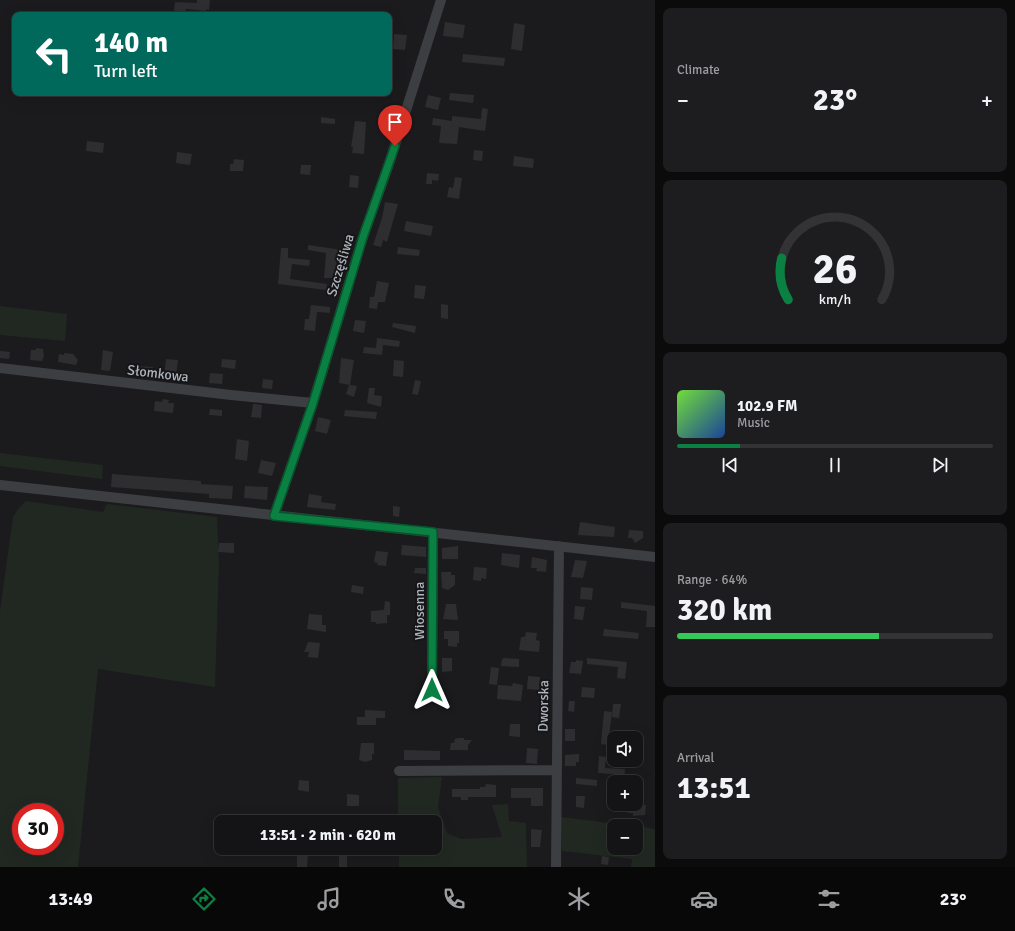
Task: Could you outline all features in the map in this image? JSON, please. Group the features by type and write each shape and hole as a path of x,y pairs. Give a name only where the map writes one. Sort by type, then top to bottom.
{"street":[{"name":"Szczęśliwa","path":"274,516 313,403 363,237 389,164 441,0"},
{"name":"Słomkowa","path":"0,368 216,394 313,403"},
{"path":"0,485 655,557"},
{"name":"Wiosenna","path":"432,690 433,532"},
{"name":"Dworska","path":"556,867 559,546"},
{"path":"399,771 556,770"}],"shaded area":[{"path":"0,306 67,314 65,341 0,335"},
{"path":"0,453 103,465 102,479 0,466"},
{"path":"26,501 103,512 107,504 217,517 219,562 215,687 98,669 78,867 0,867 0,611 13,517"},
{"path":"442,777 438,807 441,815 398,815 398,778"},
{"path":"508,804 509,821 526,823 527,867 399,867 399,855 442,855 442,819 447,833 461,839 502,837 492,805"},
{"path":"561,817 607,823 607,855 643,855 643,827 655,829 655,867 631,867 632,859 562,851"}],"building":[{"path":"197,0 210,0 209,10 186,9 185,12 174,12 175,2 197,3"},
{"path":"445,22 465,25 463,38 443,36"},
{"path":"514,23 525,25 522,51 511,49"},
{"path":"394,34 407,35 405,50 393,49"},
{"path":"463,54 505,58 504,66 462,62"},
{"path":"450,93 474,95 473,103 449,100"},
{"path":"428,95 441,98 438,110 425,107"},
{"path":"482,108 488,109 485,131 459,127 457,144 439,143 441,126 432,125 433,118 452,121 452,116 481,119"},
{"path":"321,117 335,119 335,124 321,123"},
{"path":"355,121 366,122 364,154 352,153 353,147 351,147"},
{"path":"87,141 104,143 103,153 86,151"},
{"path":"474,150 483,151 482,161 473,160"},
{"path":"177,152 192,154 190,165 176,163"},
{"path":"514,156 534,159 533,168 513,166"},
{"path":"234,159 244,160 243,171 230,171 230,164 233,164"},
{"path":"301,165 311,165 310,175 300,174"},
{"path":"427,173 439,174 438,181 432,180 432,184 426,184"},
{"path":"350,175 359,176 358,188 349,187"},
{"path":"455,177 462,178 459,199 447,197 449,187 453,188"},
{"path":"385,202 398,204 387,242 383,240 381,247 373,245 382,218"},
{"path":"406,221 433,226 431,236 404,231"},
{"path":"308,245 342,250 341,254 338,254 335,272 338,272 337,278 324,278 326,253 308,250"},
{"path":"398,247 420,250 419,256 397,254"},
{"path":"281,248 288,248 288,258 310,260 309,266 292,264 290,279 327,284 326,290 278,284"},
{"path":"377,281 389,283 385,302 378,302 377,309 369,308 370,297 374,297"},
{"path":"415,285 426,286 424,299 414,298"},
{"path":"441,304 448,305 448,319 441,318"},
{"path":"311,305 330,307 330,313 317,312 315,331 304,330 305,319 309,319"},
{"path":"355,320 366,321 364,333 353,331"},
{"path":"393,323 416,326 415,333 392,327"},
{"path":"377,338 400,341 399,347 383,345 382,355 363,353 364,347 376,348"},
{"path":"36,348 43,349 44,356 42,361 30,360 31,350 36,350"},
{"path":"103,350 113,352 110,371 101,370"},
{"path":"0,351 10,352 9,359 0,358"},
{"path":"64,353 73,354 78,360 76,365 58,362 59,354 64,355"},
{"path":"341,358 354,360 350,385 339,383"},
{"path":"166,359 178,360 176,377 164,376"},
{"path":"222,359 236,360 235,369 221,367"},
{"path":"394,360 404,361 403,377 393,376"},
{"path":"136,366 153,367 153,372 146,377 144,375 135,374"},
{"path":"210,373 223,374 222,384 209,383"},
{"path":"263,379 273,380 272,389 262,388"},
{"path":"415,380 421,381 418,395 412,394"},
{"path":"349,385 357,386 354,397 346,394"},
{"path":"369,388 375,388 374,395 382,396 381,407 367,403"},
{"path":"163,399 169,400 168,403 174,403 173,413 154,411 155,401 162,402"},
{"path":"253,404 262,405 261,418 251,417"},
{"path":"210,409 222,410 222,416 209,415"},
{"path":"345,410 377,412 376,419 344,416"},
{"path":"318,417 331,420 327,434 315,431"},
{"path":"237,439 249,441 247,461 235,459"},
{"path":"261,460 276,463 272,476 258,473"},
{"path":"112,474 201,481 201,484 233,486 232,499 209,498 209,494 111,487"},
{"path":"245,486 268,487 267,500 244,498"},
{"path":"309,494 322,496 321,502 336,504 335,510 307,507"},
{"path":"393,506 400,507 399,517 393,516"},
{"path":"580,522 615,527 614,537 578,535"},
{"path":"629,530 643,531 643,538 635,543 632,538 628,538"},
{"path":"219,543 234,543 234,553 218,552"},
{"path":"402,545 426,547 426,557 401,555"},
{"path":"458,546 458,559 442,559 442,548"},
{"path":"376,551 388,552 386,566 377,565 378,563 374,562"},
{"path":"502,553 520,555 519,568 501,565"},
{"path":"532,557 547,560 546,572 536,571 537,568 531,568"},
{"path":"575,560 587,561 583,578 571,577"},
{"path":"474,567 487,568 486,579 481,578 481,581 473,580"},
{"path":"415,568 426,568 426,574 414,573"},
{"path":"441,572 451,572 451,575 455,575 455,585 448,590 442,588"},
{"path":"352,585 364,587 363,594 351,592"},
{"path":"581,587 593,588 592,600 580,599"},
{"path":"385,601 390,602 390,615 387,615 387,623 376,624 376,622 371,622 371,611 384,610"},
{"path":"621,602 655,606 655,627 646,627 647,611 621,608"},
{"path":"446,604 456,604 458,620 443,619"},
{"path":"575,606 585,607 583,620 574,619"},
{"path":"309,614 322,615 322,625 326,625 326,632 307,629"},
{"path":"604,629 639,633 638,639 603,636"},
{"path":"444,631 459,631 459,643 457,643 457,647 448,646 448,639 444,639"},
{"path":"526,632 537,633 536,640 540,641 539,652 519,650 521,637 525,637"},
{"path":"308,642 320,643 318,658 308,657 309,652 304,652"},
{"path":"442,658 452,658 452,671 442,672"},
{"path":"587,658 627,662 625,679 617,678 618,667 587,664"},
{"path":"502,659 519,659 519,667 501,666"},
{"path":"576,660 583,661 581,674 569,673 571,662 576,662"},
{"path":"491,667 499,668 497,685 489,684"},
{"path":"528,676 540,677 539,690 527,689"},
{"path":"513,683 523,685 521,701 497,699 498,685 512,686"},
{"path":"582,687 595,688 594,698 581,697"},
{"path":"569,701 575,701 574,712 568,711"},
{"path":"613,704 621,704 619,718 612,717"},
{"path":"365,710 385,711 385,718 376,718 376,725 357,725 357,717 365,717"},
{"path":"604,711 612,712 610,731 607,731 607,745 601,744"},
{"path":"510,724 520,724 520,737 509,736"},
{"path":"565,729 575,729 575,741 565,741"},
{"path":"455,739 472,740 468,745 468,750 450,750 451,743 454,743"},
{"path":"361,743 374,743 374,754 372,754 372,760 365,762 359,760"},
{"path":"527,748 538,749 537,764 526,763"},
{"path":"404,750 440,751 440,760 404,760"},
{"path":"579,754 579,762 576,762 576,766 565,766 565,755"},
{"path":"599,756 606,757 605,768 625,769 625,775 598,773"},
{"path":"576,778 597,780 597,786 576,784"},
{"path":"299,780 309,781 309,792 298,790"},
{"path":"486,784 496,785 496,797 468,797 468,800 461,800 461,797 452,797 452,789 480,789 480,787 485,787"},
{"path":"511,788 543,788 543,806 531,806 531,798 511,798"},
{"path":"347,794 359,795 359,806 347,806"},
{"path":"576,796 585,796 584,808 576,807"},
{"path":"643,805 646,805 645,815 633,816 633,813 628,813 628,811 643,811"},
{"path":"531,829 542,830 540,847 531,847"},
{"path":"297,855 308,855 307,867 297,867"},
{"path":"339,855 347,855 347,867 339,867"},
{"path":"602,856 609,857 608,865 601,864"}],"route":[{"path":"395,146 363,237 302,438 274,516 433,532 432,690"}]}
